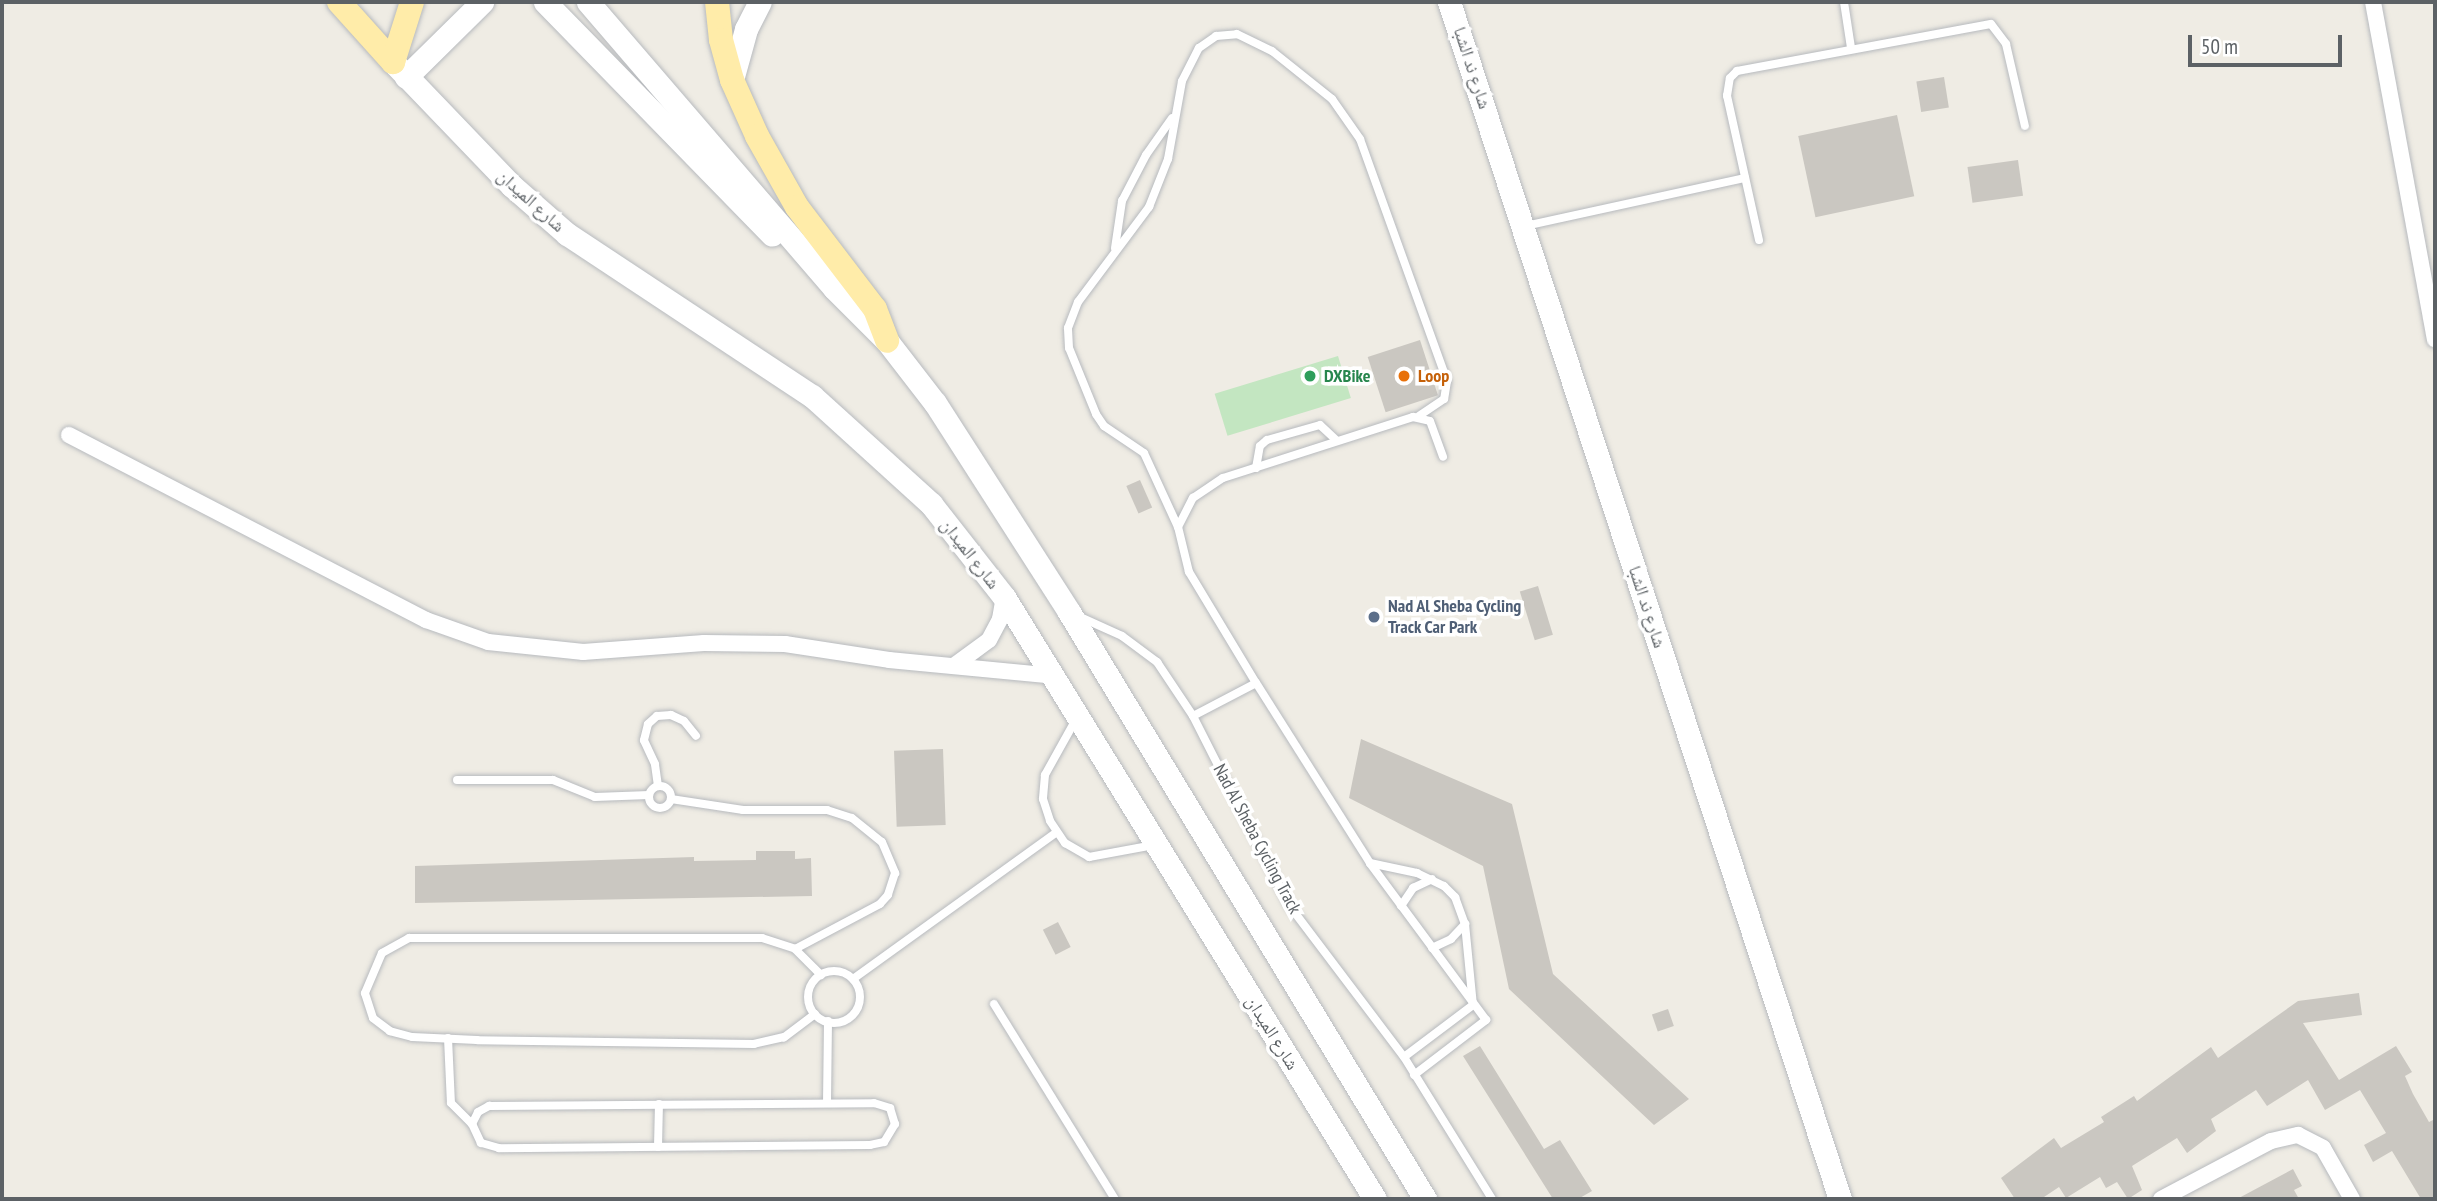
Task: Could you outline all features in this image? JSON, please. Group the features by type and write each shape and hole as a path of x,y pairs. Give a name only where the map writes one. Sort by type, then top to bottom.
{"main road":[{"name":"شارع الميدان","path":"339,2 400,70"},
{"path":"400,70 412,2"},
{"path":"717,2 720,40 732,80 784,186 875,309 887,341"}],"street":[{"path":"400,70 482,2"},
{"path":"545,2 818,281 834,288"},
{"path":"588,2 834,288 887,341 935,403 1069,612 1425,1199"},
{"path":"732,80 746,29 761,2"},
{"path":"2373,2 2435,339"},
{"name":"شارع ند الشبا","path":"1452,6 1840,1199"},
{"name":"شارع الميدان","path":"400,70 512,186 567,234 772,368 846,423 931,504 1004,597 1079,715 1154,845 1375,1199"},
{"path":"69,435 426,620 488,642 583,652 758,642 1054,676"},
{"path":"953,666 973,656 989,640 1000,620 1004,597"},
{"path":"2161,1199 2271,1141 2298,1135 2323,1148 2353,1199"}],"lane":[{"path":"1844,2 1851,48"},
{"path":"1759,240 1727,96 1730,78 1746,68 1991,24 2006,44 2025,126"},
{"path":"1178,527 1193,498 1207,486 1419,416 1444,399 1447,381 1352,125 1332,99 1292,65 1254,41 1226,33 1199,48 1182,81 1172,118 1168,159 1154,198 1138,225 1115,248 1073,310 1069,348 1096,414 1104,426 1144,453 1178,527 1189,572 1256,683 1370,863 1486,1020 1414,1075"},
{"path":"1115,248 1122,201 1146,155 1172,118"},
{"path":"1522,226 1745,178"},
{"path":"1419,416 1434,426 1443,457"},
{"path":"1256,468 1260,446 1267,440 1320,425 1338,441"},
{"name":"Nad Al Sheba Cycling Track","path":"1069,612 1147,652 1193,716 1289,905 1404,1057 1492,1199"},
{"path":"1193,716 1256,683"},
{"path":"658,786 655,764 644,740 648,724 657,716 671,715 684,721 695,736"},
{"path":"1079,715 1049,764 1042,786 1045,810 1057,832 1076,852 1089,857 1154,845"},
{"path":"457,780 552,780 595,797 649,795 658,786"},
{"path":"649,795 658,808 667,807 671,799 667,787 658,786"},
{"path":"671,799 743,810 827,810 852,818 882,842 895,873 888,895 880,904 795,949"},
{"path":"853,979 1057,832"},
{"path":"1370,863 1432,879 1455,897 1465,924 1473,1005"},
{"path":"1401,906 1413,888 1432,879"},
{"path":"1432,948 1451,939 1465,924"},
{"path":"815,1014 785,1037 754,1044 448,1038 400,1035 380,1024 368,1011 365,993 377,962 399,940 747,937 776,940 795,949 821,975"},
{"path":"838,971 853,979 860,996 855,1013 839,1022 828,1021 815,1014 809,989 821,975 838,971"},
{"path":"994,1004 1115,1199"},
{"path":"1404,1057 1473,1005"},
{"path":"827,1103 828,1021"},
{"path":"448,1038 451,1103 472,1124 481,1143 493,1147 878,1145 893,1131 895,1118 885,1105 827,1103 489,1106 478,1112 472,1124"},
{"path":"657,1147 659,1104"}],"green space":[{"name":"DXBike","path":"1338,356 1351,398 1228,436 1215,394"}],"building":[{"path":"1944,77 1949,108 1921,112 1916,81"},
{"path":"1897,115 1914,196 1815,217 1798,136"},
{"path":"2018,160 2023,196 1973,203 1967,167"},
{"name":"Loop","path":"1420,340 1438,395 1386,412 1368,357"},
{"path":"1140,480 1152,507 1138,514 1126,486"},
{"path":"1538,586 1553,635 1535,640 1520,592"},
{"path":"1361,739 1512,804 1553,974 1689,1099 1654,1125 1509,989 1483,866 1349,798"},
{"path":"943,749 946,825 897,827 894,751"},
{"path":"756,851 795,851 795,859 811,858 812,896 415,903 415,866 694,857 694,861 756,860"},
{"path":"1058,922 1071,947 1056,955 1043,930"},
{"path":"2359,993 2362,1015 2303,1023 2339,1080 2396,1046 2412,1072 2405,1076 2413,1094 2429,1122 2435,1119 2435,1199 2421,1199 2392,1151 2373,1162 2364,1145 2386,1133 2360,1090 2325,1110 2308,1080 2267,1106 2256,1090 2211,1119 2216,1131 2187,1153 2177,1138 2132,1166 2142,1190 2128,1199 2117,1182 2106,1188 2100,1177 2066,1198 2059,1187 2041,1199 2015,1199 2001,1178 2054,1138 2061,1148 2104,1122 2101,1117 2134,1096 2137,1101 2211,1047 2218,1058 2298,1001"},
{"path":"1668,1009 1674,1026 1658,1032 1652,1015"},
{"path":"1480,1046 1544,1149 1560,1140 1592,1191 1578,1199 1553,1199 1463,1056"},
{"path":"2293,1169 2302,1186 2294,1190 2299,1199 2237,1199"}],"place":[{"name":"DXBike","path":"1310,376"},
{"name":"Loop","path":"1404,376"},
{"name":"Nad Al Sheba Cycling Track Car Park","path":"1374,617"}]}
